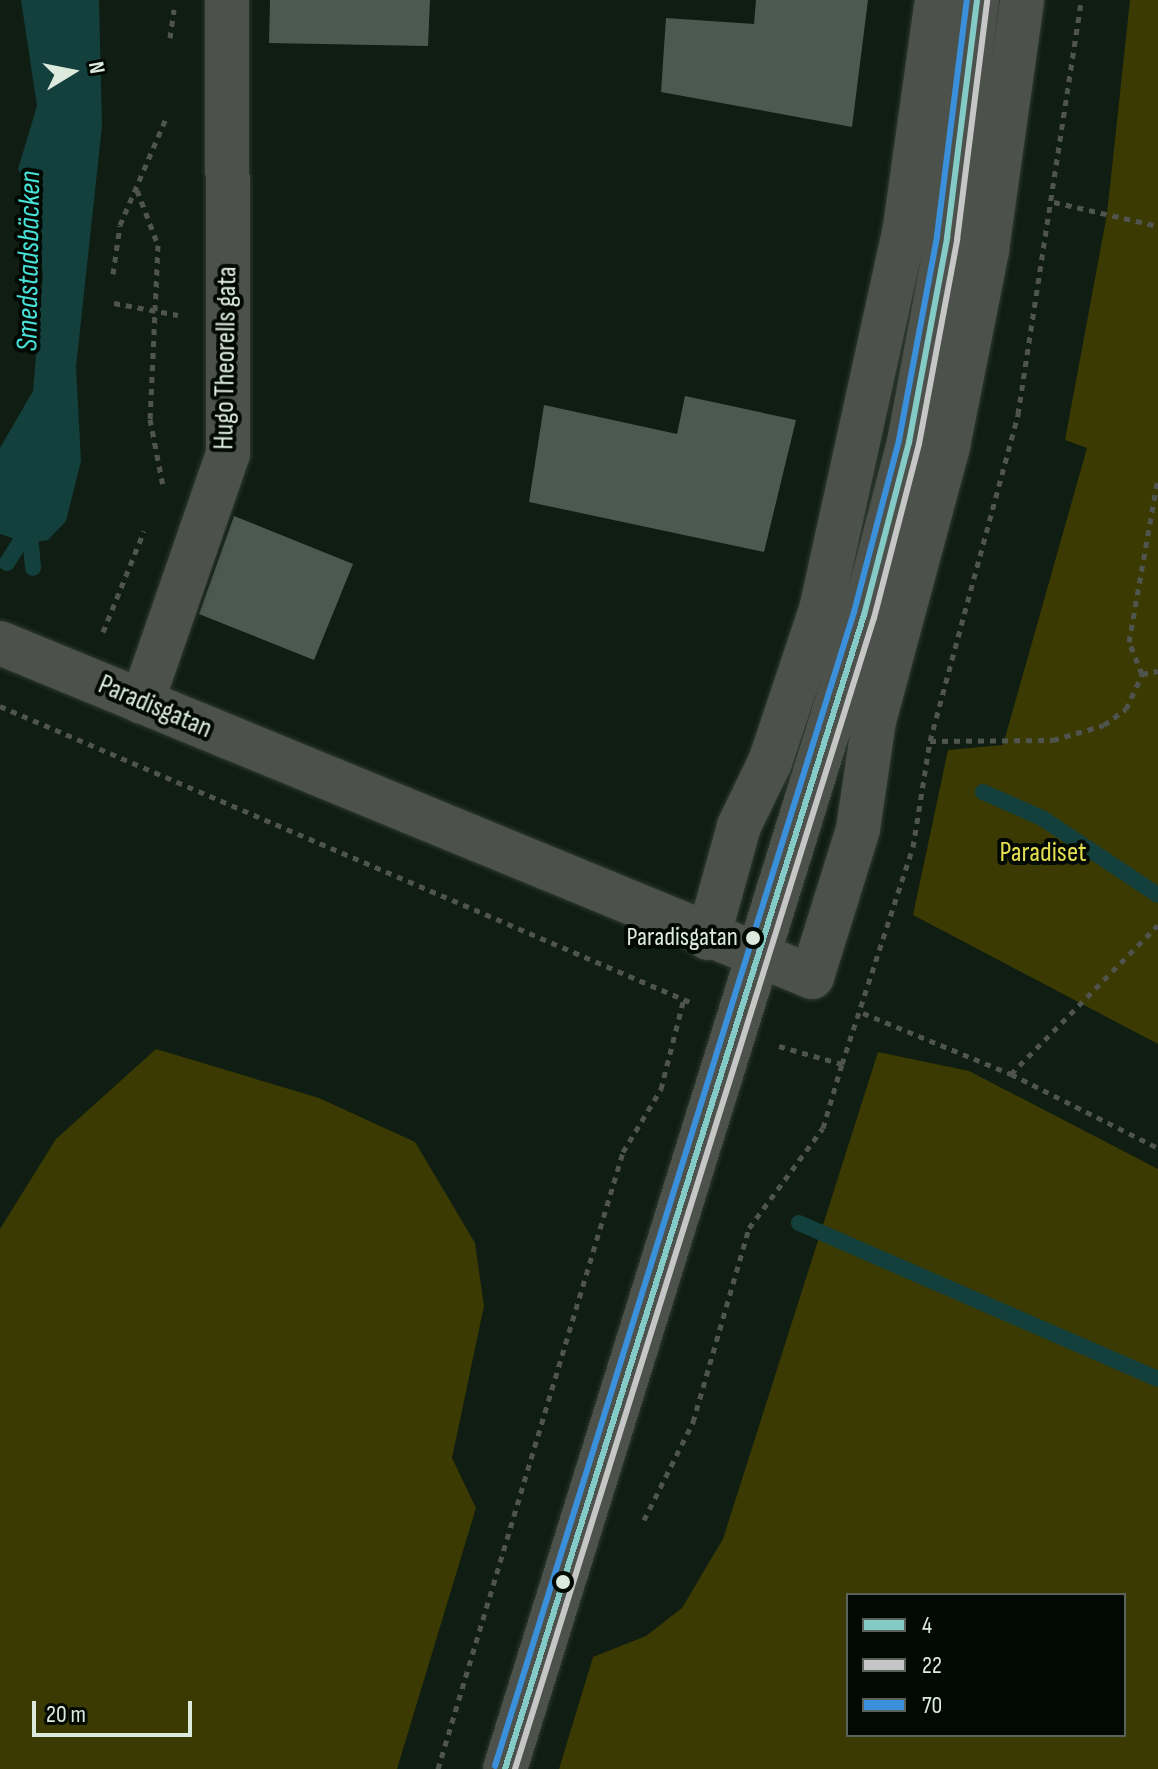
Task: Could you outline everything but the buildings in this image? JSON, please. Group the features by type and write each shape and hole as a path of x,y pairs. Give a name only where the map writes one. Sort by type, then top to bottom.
{"street":[{"name":"Hugo Theorells gata","path":"142,702 228,454 227,0"},
{"path":"708,938 739,826 770,762 821,610 904,234 937,0"},
{"path":"505,1769 761,956 909,442 947,238 977,0"},
{"name":"Paradisgatan","path":"0,643 708,938 812,977 858,829 874,721 948,446 987,250 1022,0"}],"path":[{"path":"170,38 172,24"},
{"path":"113,274 120,225 166,118"},
{"path":"137,190 158,245 150,419 163,486"},
{"path":"1054,202 1158,226"},
{"path":"114,303 186,317 187,302"},
{"path":"157,501 174,460"},
{"path":"930,741 1053,740 1104,725 1126,709 1142,674 1129,642 1158,478"},
{"path":"84,678 151,515"},
{"path":"1142,674 1158,671"},
{"path":"0,706 684,997 661,1089 623,1152 438,1769"},
{"path":"1011,1074 1158,925"},
{"path":"644,1520 693,1422 749,1228 823,1128 842,1064 863,1013 1011,1074 1158,1148"},
{"path":"793,1050 842,1064"}],"green space":[{"name":"Paradiset","path":"1130,0 1158,0 1158,1044 913,915 948,750 1003,745 1087,448 1065,440 1107,214"},
{"path":"156,1049 319,1098 415,1142 475,1243 484,1306 452,1458 476,1508 397,1769 0,1769 0,1229 56,1139"},
{"path":"878,1052 969,1071 1158,1169 1158,1769 559,1769 593,1657 646,1636 682,1608 723,1539"}],"water":[{"path":"21,0 99,0 102,126 76,367 81,461 66,521 48,540 29,543 0,534 0,448 33,391 43,275 32,200 18,169 37,106"}],"waterway":[{"name":"Smedstadsbäcken","path":"29,523 33,568"},
{"path":"7,563 28,530"},
{"path":"983,792 1042,818 1158,895"},
{"path":"799,1223 1158,1379"}],"transit line":[{"name":"70","path":"495,1766 854,612 899,440 937,236 967,0"},
{"name":"4","path":"505,1769 864,615 909,442 947,238 977,0"},
{"name":"22","path":"515,1769 874,618 919,444 957,240 987,1"}],"place":[{"name":"Paradisgatan","path":"753,938"}]}
